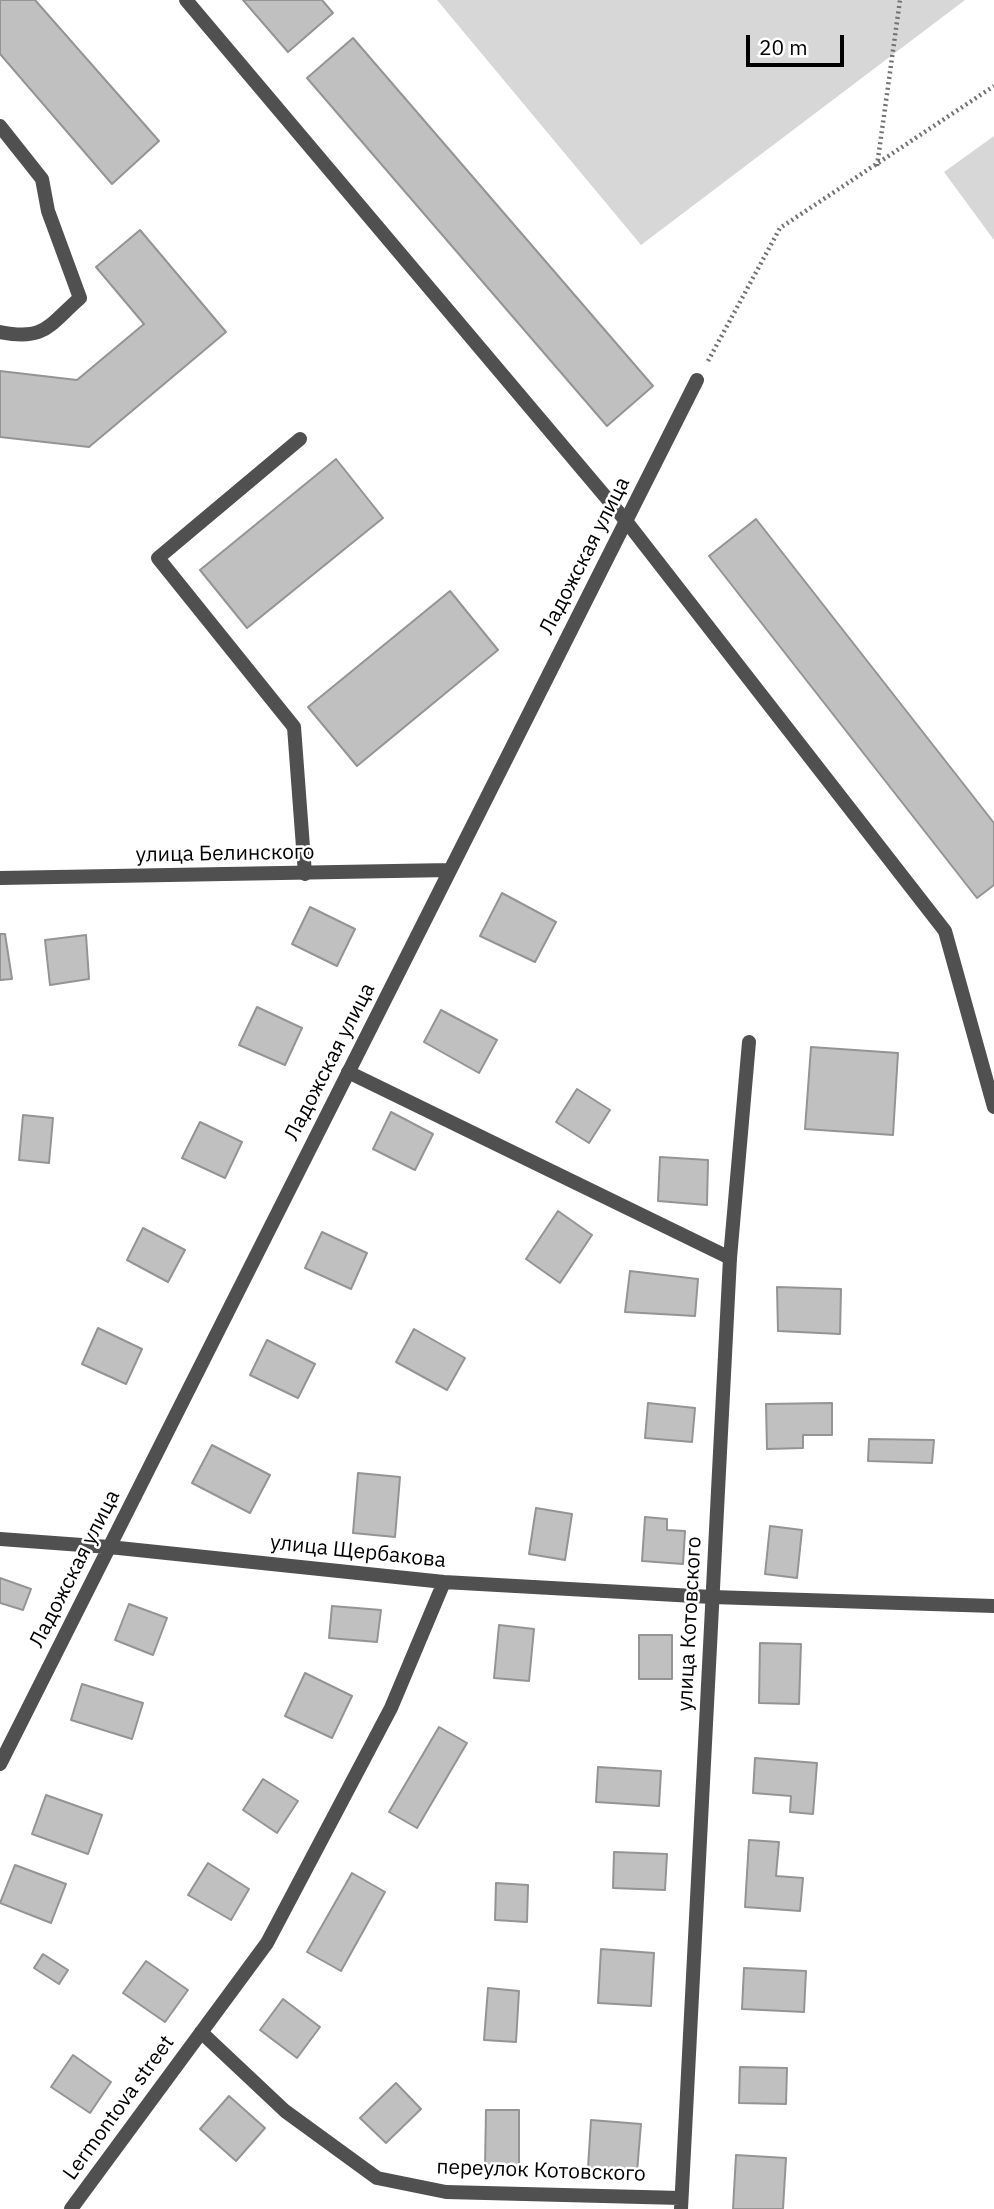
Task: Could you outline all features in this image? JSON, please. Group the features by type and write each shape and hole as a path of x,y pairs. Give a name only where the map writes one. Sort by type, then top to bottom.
{"street":[{"path":"186,0 626,521 945,932 994,1107"},
{"path":"0,126 42,179 48,211 80,298 39,334 26,337 0,332"},
{"name":"Ладожская улица","path":"0,1764 697,380"},
{"path":"300,439 158,558 294,727 305,874"},
{"name":"улица Белинского","path":"0,878 450,870"},
{"name":"улица Котовского","path":"681,2204 730,1258 748,1042"},
{"path":"348,1072 730,1258"},
{"name":"улица Щербакова","path":"0,1539 109,1547 444,1583 712,1597 994,1606"},
{"name":"Lermontova street","path":"71,2209 267,1943 391,1708 444,1583"},
{"name":"переулок Котовского","path":"201,2032 285,2111 377,2178 446,2192 681,2204"}],"path":[{"path":"877,166 900,0"},
{"path":"697,380 780,228 994,86"}],"shaded area":[{"path":"437,0 965,0 641,245"},
{"path":"994,136 994,240 944,172"}],"building":[{"path":"0,0 35,0 159,141 112,184 0,54"},
{"path":"243,0 322,0 333,13 288,52"},
{"path":"353,38 653,386 607,426 307,78"},
{"path":"140,230 226,332 89,447 0,437 0,371 77,380 144,324 96,267"},
{"path":"336,459 383,518 247,628 200,570"},
{"path":"756,519 994,823 994,885 977,898 709,556"},
{"path":"450,591 498,650 357,766 308,707"},
{"path":"502,893 556,922 535,962 480,936"},
{"path":"310,907 355,929 337,966 292,944"},
{"path":"0,934 5,934 12,979 0,980"},
{"path":"86,935 89,979 50,985 45,940"},
{"path":"257,1007 302,1028 285,1065 239,1045"},
{"path":"441,1010 497,1040 479,1073 424,1042"},
{"path":"811,1047 898,1053 893,1135 805,1129"},
{"path":"577,1089 610,1110 589,1143 556,1122"},
{"path":"391,1112 433,1134 415,1170 373,1149"},
{"path":"23,1115 53,1118 49,1163 19,1160"},
{"path":"200,1122 242,1142 225,1178 182,1158"},
{"path":"660,1157 708,1160 707,1205 658,1201"},
{"path":"558,1211 592,1235 560,1283 526,1259"},
{"path":"143,1228 185,1250 168,1282 127,1260"},
{"path":"322,1232 367,1253 351,1289 305,1268"},
{"path":"630,1271 698,1279 695,1316 625,1312"},
{"path":"777,1287 841,1289 840,1334 778,1331"},
{"path":"98,1328 142,1349 126,1384 82,1364"},
{"path":"414,1329 465,1358 447,1390 396,1362"},
{"path":"267,1340 315,1364 298,1398 250,1375"},
{"path":"648,1403 695,1408 692,1442 645,1438"},
{"path":"832,1403 832,1435 803,1435 803,1448 767,1449 766,1404"},
{"path":"869,1439 934,1440 932,1463 868,1461"},
{"path":"212,1445 270,1475 250,1513 192,1483"},
{"path":"358,1473 400,1477 395,1537 353,1533"},
{"path":"536,1508 572,1514 565,1560 529,1554"},
{"path":"645,1517 667,1519 667,1530 685,1531 683,1564 642,1561"},
{"path":"770,1526 802,1530 797,1578 765,1574"},
{"path":"0,1578 31,1589 23,1610 0,1603"},
{"path":"129,1604 167,1618 153,1655 115,1640"},
{"path":"332,1606 381,1610 377,1642 329,1638"},
{"path":"499,1625 534,1629 529,1681 494,1678"},
{"path":"639,1635 672,1635 672,1679 639,1679"},
{"path":"760,1643 801,1644 799,1704 759,1703"},
{"path":"305,1673 352,1696 332,1738 285,1716"},
{"path":"82,1684 143,1703 132,1739 71,1720"},
{"path":"439,1727 467,1743 417,1828 389,1812"},
{"path":"755,1758 817,1763 813,1814 790,1812 791,1796 753,1793"},
{"path":"598,1767 661,1771 659,1806 596,1802"},
{"path":"263,1779 298,1801 277,1833 243,1810"},
{"path":"46,1795 102,1815 88,1854 32,1834"},
{"path":"749,1840 779,1842 776,1876 803,1878 800,1911 745,1907"},
{"path":"614,1852 667,1854 665,1890 613,1888"},
{"path":"208,1863 249,1889 231,1920 188,1895"},
{"path":"15,1865 66,1884 51,1923 0,1903"},
{"path":"352,1873 385,1892 341,1971 307,1952"},
{"path":"496,1883 528,1885 527,1922 495,1920"},
{"path":"601,1949 654,1953 651,2006 598,2003"},
{"path":"43,1954 68,1970 59,1984 34,1968"},
{"path":"146,1961 188,1990 165,2022 123,1993"},
{"path":"744,1968 806,1971 804,2012 742,2009"},
{"path":"488,1988 519,1991 516,2042 484,2040"},
{"path":"283,1999 320,2027 297,2058 260,2030"},
{"path":"73,2055 111,2082 90,2113 51,2087"},
{"path":"740,2067 787,2068 786,2104 739,2103"},
{"path":"396,2083 421,2109 386,2143 360,2118"},
{"path":"229,2096 265,2128 236,2161 200,2129"},
{"path":"486,2110 519,2110 519,2168 485,2167"},
{"path":"591,2120 641,2124 637,2172 588,2168"},
{"path":"736,2155 786,2158 783,2209 733,2209"}]}
